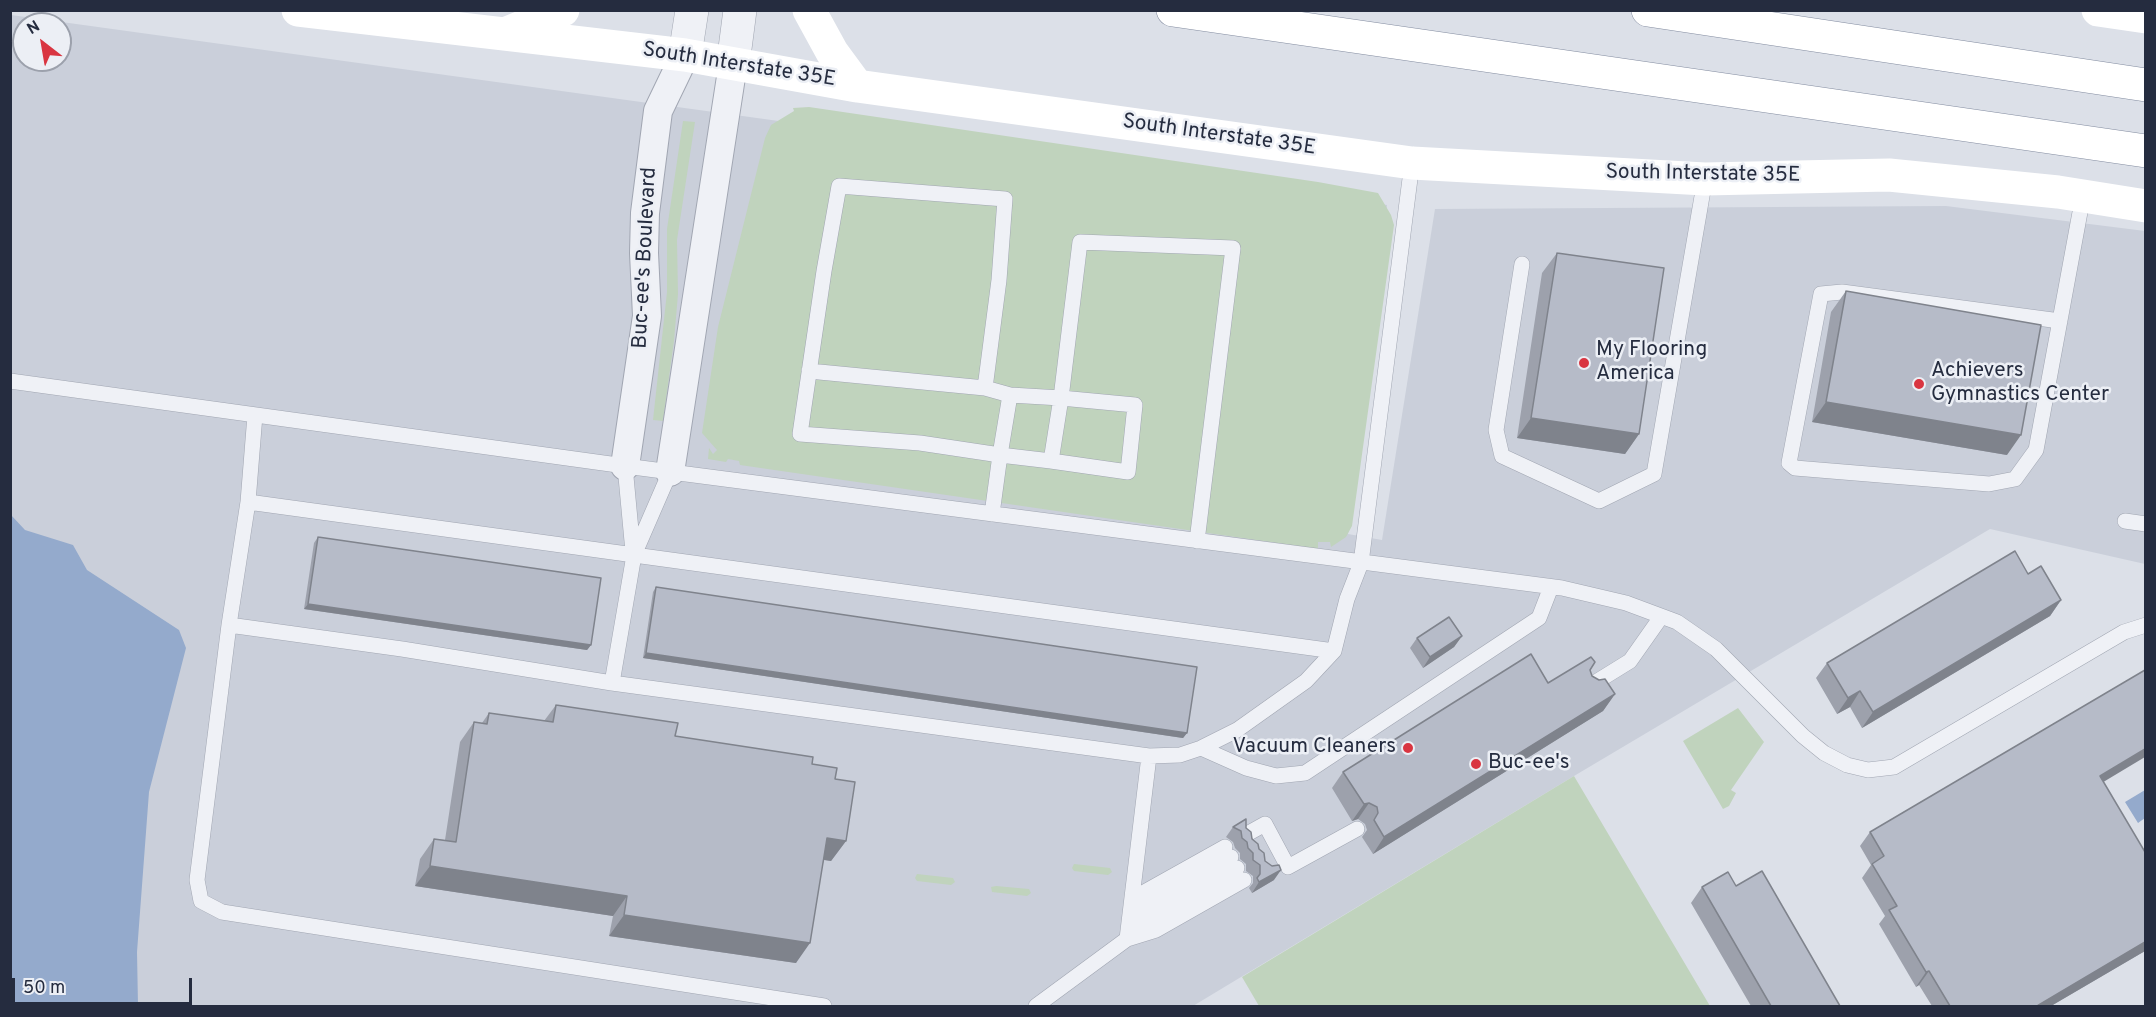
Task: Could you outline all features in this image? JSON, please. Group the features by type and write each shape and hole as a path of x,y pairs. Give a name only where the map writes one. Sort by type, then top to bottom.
{"main road":[{"name":"South Interstate 35E","path":"298,10 685,55 857,86 1412,163 1705,179 1889,175 2083,196 2145,206"},
{"path":"503,34 563,10"},
{"path":"810,10 832,52 857,86"},
{"path":"1173,10 2145,151"},
{"path":"1648,10 2145,85"},
{"path":"2098,10 2145,18"}],"street":[{"path":"685,55 692,10"},
{"path":"670,472 740,10"},
{"name":"Buc-ee's Boulevard","path":"625,466 647,316 645,213 658,111 685,55"}],"lane":[{"path":"229,625 402,649 612,683 1149,756 1180,755 1201,748 1237,730 1306,681 1334,651 1347,599 1361,563 1412,163"},
{"path":"1522,264 1496,430 1502,456 1599,501 1654,474 1705,179"},
{"path":"809,371 985,388 1010,395 1135,405 1128,472 920,443 800,434 809,371 839,186 1005,199 999,280 985,388"},
{"path":"2060,321 1842,292 1821,294 1789,463 1795,468 1989,484 2015,479 2036,450 2060,321 2083,196"},
{"path":"1051,461 1080,242 1233,248 1197,541"},
{"path":"10,381 625,466 1551,587 1626,603 1677,622 1716,649 1803,736 1824,753 1847,765 1868,770 1894,766 2124,632 2145,625"},
{"path":"992,514 1010,395"},
{"path":"255,415 248,502 229,625 197,880 201,901 222,912 824,1006"},
{"path":"625,466 634,555"},
{"path":"612,683 634,555 670,472"},
{"path":"248,502 1334,651"},
{"path":"2125,521 2145,524"},
{"path":"1201,748 1246,768 1276,776 1305,773 1539,618 1551,587"},
{"path":"1588,687 1630,662 1661,617"},
{"path":"1128,934 1149,756"},
{"path":"1277,847 1256,850 1265,824 1288,867 1357,829"},
{"path":"1036,1006 1128,934 1156,930 1235,863 1131,907"}],"shaded area":[{"path":"11,15 12,72 72,72 72,23 1387,205 1348,534 1382,540 1435,209 1946,206 2145,231 2145,564 1990,529 1193,1006 11,1006"}],"green space":[{"path":"809,107 1318,182 1378,193 1394,225 1352,526 1346,537 1331,547 1330,542 1318,542 1318,549 740,465 739,461 728,459 726,462 708,459 709,448 713,454 717,450 702,433 718,327 765,138 771,125 794,111 793,108"},
{"path":"683,121 695,122 677,240 678,294 663,421 653,420 667,292 667,229"},
{"path":"1738,708 1764,742 1731,790 1736,793 1729,806 1723,809 1683,741"},
{"path":"1574,776 1710,1006 1259,1006 1242,977"},
{"path":"1074,864 1110,868 1112,872 1108,875 1074,871 1072,868"},
{"path":"917,874 953,878 955,882 951,885 917,881 915,878"},
{"path":"991,887 1029,889 1031,893 1027,896 992,892"}],"water":[{"path":"11,515 25,530 73,545 87,570 179,630 186,648 149,792 137,952 138,1006 11,1006"},
{"path":"2145,790 2145,818 2138,823 2125,802"}],"building":[{"name":"My Flooring America","path":"1557,253 1664,268 1639,434 1531,418"},
{"name":"Achievers Gymnastics Center","path":"1846,291 2041,325 2021,435 1826,402"},
{"path":"318,537 601,578 591,645 308,604"},
{"path":"2015,551 2028,574 2041,566 2061,600 1873,712 1860,691 1848,698 1827,663"},
{"path":"656,587 1197,667 1187,733 646,653"},
{"path":"1449,617 1462,636 1430,657 1417,638"},
{"path":"1531,654 1548,683 1591,657 1595,662 1590,670 1592,676 1599,680 1605,679 1615,694 1384,837 1374,820 1378,813 1377,807 1369,803 1364,804 1343,772"},
{"path":"2145,670 2145,749 2100,776 2145,852 2145,942 2037,1006 1950,1006 1929,971 1926,972 1889,910 1897,906 1872,864 1884,856 1870,832"},
{"path":"556,705 678,723 675,736 813,757 812,764 837,768 835,779 855,782 846,841 827,838 810,943 624,915 627,896 430,866 434,839 456,842 474,722 487,724 489,713 553,722"},
{"path":"1246,819 1246,828 1264,853 1265,861 1272,866 1279,865 1281,870 1259,882 1257,878 1260,874 1260,865 1253,860 1253,853 1242,838 1241,831 1233,827"},
{"path":"1762,871 1840,1006 1771,1006 1702,887 1728,872 1736,886"}],"place":[{"name":"My Flooring America","path":"1584,363"},
{"name":"Achievers Gymnastics Center","path":"1919,384"},
{"name":"Vacuum Cleaners","path":"1408,748"},
{"name":"Buc-ee's","path":"1476,764"}]}
